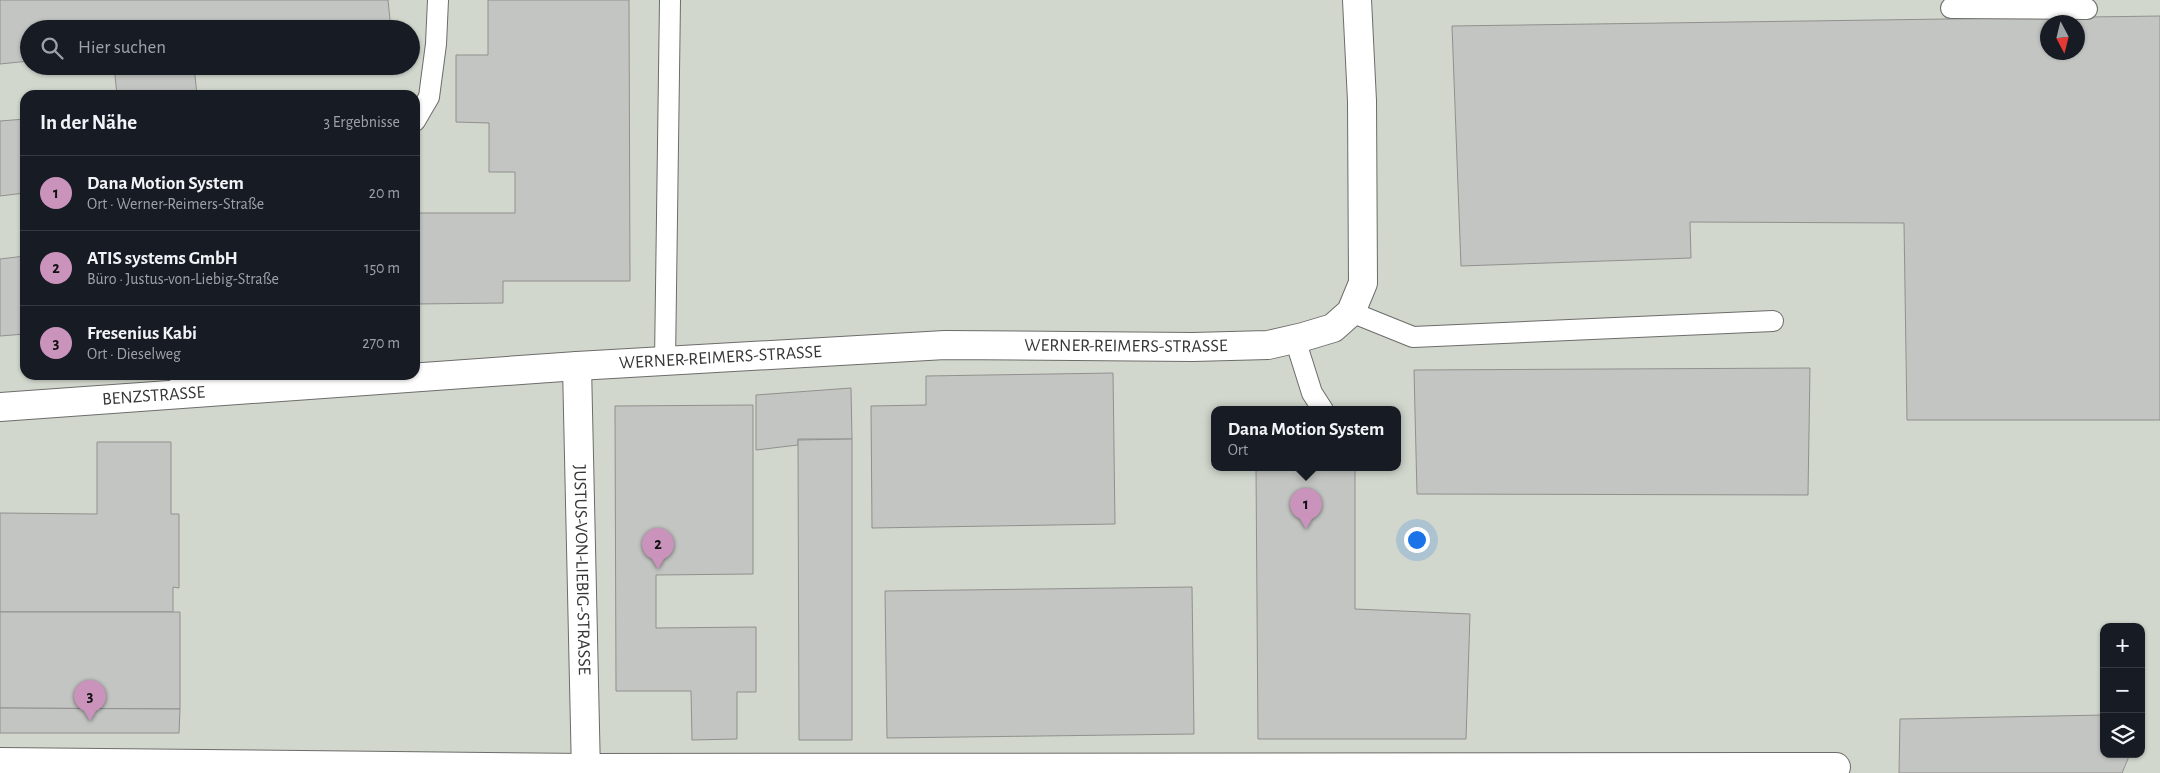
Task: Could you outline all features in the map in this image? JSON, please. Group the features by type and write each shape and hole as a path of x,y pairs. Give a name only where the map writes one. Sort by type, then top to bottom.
{"street":[{"name":"WERNER-REIMERS-STRASSE","path":"577,366 945,345 1194,347 1268,345 1333,328 1351,312 1363,283 1362,101 1358,0"},
{"name":"BENZSTRASSE","path":"420,373 577,366"},
{"name":"JUSTUS-VON-LIEBIG-STRASSE","path":"577,366 586,771"},
{"name":"BENZSTRASSE","path":"0,407 180,384 284,380"},
{"path":"15,766 586,771 1836,768"}],"lane":[{"path":"420,112 429,97 436,44 438,0"},
{"path":"665,361 670,0"},
{"path":"1951,8 2087,9"},
{"path":"1351,312 1414,338 1773,321"},
{"path":"1295,339 1312,393 1320,406"}],"shaded area":[{"path":"0,0 2160,0 2160,773 0,773"}],"building":[{"path":"0,0 388,0 390,20 20,20 20,62 0,64"},
{"path":"488,0 629,0 630,281 503,281 503,303 420,304 420,213 515,213 515,172 489,172 489,123 456,122 456,55 488,55"},
{"path":"2160,16 2160,420 1907,420 1904,223 1690,222 1691,258 1461,266 1452,26 2040,18 2040,60 2085,60 2085,17"},
{"path":"115,75 195,75 196,90 116,90"},
{"path":"20,119 20,194 0,196 0,121"},
{"path":"20,257 20,334 0,336 0,259"},
{"path":"1810,368 1808,495 1417,494 1414,370"},
{"path":"1113,373 1115,524 872,528 871,406 926,405 926,376"},
{"path":"851,388 852,439 798,439 798,445 756,450 756,395"},
{"path":"753,405 753,574 656,575 656,628 756,627 756,692 737,692 737,739 692,740 691,691 616,691 615,406"},
{"path":"852,439 852,740 799,740 798,440"},
{"path":"97,442 171,442 171,514 179,514 179,588 173,587 173,612 0,612 0,513 97,514"},
{"path":"1256,471 1355,471 1355,609 1470,614 1466,739 1258,739"},
{"path":"1192,587 1194,734 887,738 885,591"},
{"path":"0,612 180,612 180,709 0,708"},
{"path":"0,708 180,709 179,733 0,733"},
{"path":"2100,715 2100,758 2128,758 2122,773 1899,773 1900,719"}],"place":[{"name":"Dana Motion System","path":"1306,529"},
{"name":"ATIS systems GmbH","path":"658,569"},
{"name":"Fresenius Kabi","path":"90,721"}]}
